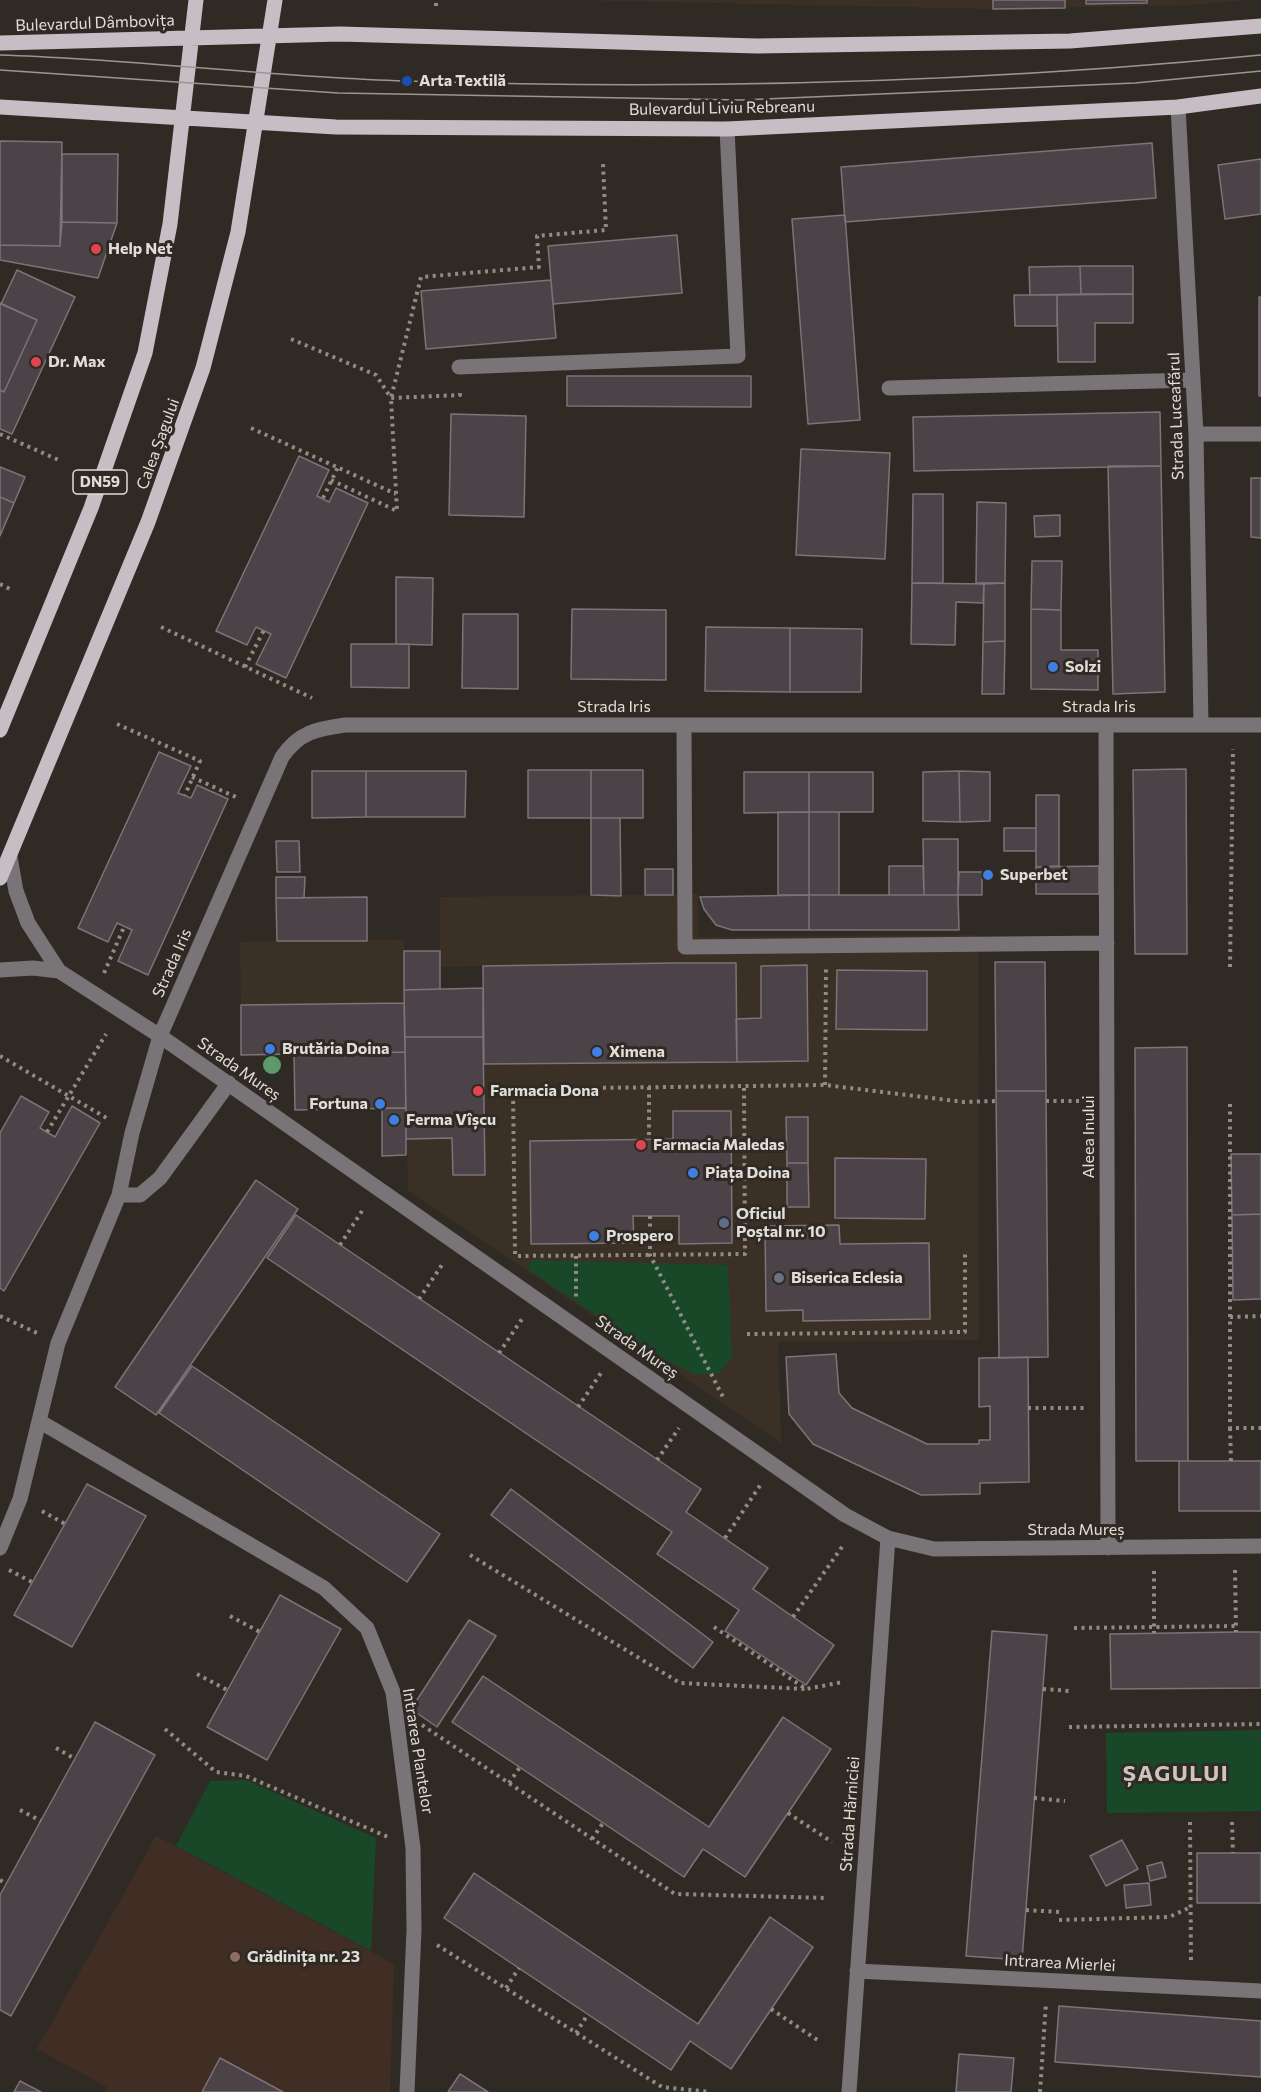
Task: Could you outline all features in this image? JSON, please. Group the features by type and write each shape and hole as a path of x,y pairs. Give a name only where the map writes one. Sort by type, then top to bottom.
{"main road":[{"name":"DN59","path":"0,730 91,508 146,353 170,224 195,0"},
{"name":"Calea Șagului","path":"0,878 148,522 196,390 238,232 275,0"},
{"path":"191,38 340,34 757,46 1070,41 1261,26"},
{"name":"Bulevardul Dâmbovița","path":"0,43 191,38"},
{"name":"Bulevardul Liviu Rebreanu","path":"182,118 336,127 727,129 1178,107 1261,96"},
{"path":"0,107 182,118"}],"street":[{"name":"Strada Luceafărul","path":"1178,107 1196,434 1201,725"},
{"path":"459,367 738,356 727,129"},
{"path":"889,388 1193,380"},
{"path":"1196,434 1261,434"},
{"name":"Strada Iris","path":"0,1548 20,1499 58,1343 119,1195 132,1132 160,1036 282,757 291,744 303,734 345,724 1261,725"},
{"path":"684,725 685,947 1107,943"},
{"name":"Aleea Inului","path":"1106,725 1108,1548"},
{"name":"Strada Mureș","path":"10,857 16,891 28,922 59,971 229,1083 844,1515 888,1538 934,1549 1261,1546"},
{"name":"Strada Mureș","path":"0,970 33,968 59,971"},
{"path":"119,1195 140,1195 160,1179 229,1083"},
{"name":"Intrarea Plantelor","path":"39,1421 324,1588 367,1628 393,1692 413,1848 414,1930 407,2092"},
{"name":"Strada Hărniciei","path":"849,2092 888,1538"},
{"name":"Intrarea Mierlei","path":"857,1971 1261,1991"}],"path":[{"path":"436,0 436,6"},
{"path":"332,480 397,511 391,398 421,277 540,267 537,236 606,230 603,164"},
{"path":"291,339 376,375 391,398"},
{"path":"391,398 428,396"},
{"path":"250,428 396,494"},
{"path":"0,434 61,461"},
{"path":"323,498 338,467"},
{"path":"0,584 10,589"},
{"path":"161,627 312,699"},
{"path":"245,667 264,630"},
{"path":"117,724 200,761 184,795"},
{"path":"1230,968 1233,725"},
{"path":"192,777 261,809"},
{"path":"100,980 124,927"},
{"path":"825,1085 826,946"},
{"path":"47,1132 106,1034"},
{"path":"0,1056 132,1132"},
{"path":"744,1086 745,1254 515,1256 513,1089 649,1087 825,1085 964,1102 996,1101"},
{"path":"649,1087 649,1139"},
{"path":"1046,1101 1107,1101"},
{"path":"1230,1104 1230,1461"},
{"path":"340,1245 362,1211"},
{"path":"650,1216 650,1255 729,1408"},
{"path":"747,1334 965,1332 965,1253"},
{"path":"576,1256 576,1299"},
{"path":"419,1299 442,1265"},
{"path":"0,1316 58,1343"},
{"path":"1230,1317 1261,1317"},
{"path":"499,1353 522,1319"},
{"path":"578,1407 601,1373"},
{"path":"1028,1408 1108,1408"},
{"path":"657,1460 680,1426"},
{"path":"1230,1428 1261,1428"},
{"path":"725,1538 763,1482"},
{"path":"793,1617 844,1544"},
{"path":"470,1555 680,1683 806,1689 843,1682"},
{"path":"0,1565 32,1582"},
{"path":"1235,1567 1236,1632"},
{"path":"1154,1569 1154,1633"},
{"path":"230,1616 260,1632"},
{"path":"1074,1628 1236,1626"},
{"path":"714,1627 806,1689"},
{"path":"197,1674 227,1690"},
{"path":"1043,1689 1070,1691"},
{"path":"396,1708 675,1894 828,1898"},
{"path":"1069,1727 1261,1724"},
{"path":"165,1729 216,1772 246,1776 413,1848"},
{"path":"56,1748 75,1759"},
{"path":"509,1783 520,1767"},
{"path":"1034,1798 1065,1801"},
{"path":"20,1810 40,1821"},
{"path":"788,1813 832,1842"},
{"path":"1191,1822 1191,1988"},
{"path":"1233,1822 1233,1853"},
{"path":"592,1839 603,1823"},
{"path":"0,1880 6,1884"},
{"path":"1059,1920 1169,1917 1191,1907"},
{"path":"1026,1910 1059,1912"},
{"path":"414,1930 662,2087 710,2092"},
{"path":"506,1988 519,1968"},
{"path":"1040,2092 1048,1981"},
{"path":"771,2009 819,2041"},
{"path":"576,2032 588,2014"}],"shaded area":[{"path":"575,0 1246,0 1190,5 993,9"},
{"name":"Piața Doina","path":"698,894 699,937 978,935 979,1340 778,1342 781,1443 408,1190 405,1037 483,1036 483,966 440,967 440,897"},
{"path":"404,940 404,1003 241,1005 240,942"},
{"name":"Grădinița nr. 23","path":"156,1836 394,1964 390,2092 105,2092 107,2087 37,2049"}],"green space":[{"path":"531,1260 728,1265 732,1358 719,1373 696,1375 655,1355 529,1270"},
{"path":"1261,1730 1261,1811 1107,1813 1106,1733"},
{"path":"246,1780 376,1838 371,1951 176,1846 210,1781"}],"building":[{"path":"993,0 1065,0 1065,8 993,9"},
{"path":"1086,0 1147,0 1147,3 1086,4"},
{"path":"0,141 62,142 60,246 0,245"},
{"path":"1152,143 1156,198 845,222 841,167"},
{"path":"62,154 118,154 117,223 62,222"},
{"path":"1261,159 1261,214 1225,219 1218,165"},
{"path":"845,215 860,420 808,424 792,219"},
{"path":"62,222 117,223 98,278 0,260 0,245 60,246"},
{"path":"677,235 682,293 553,304 548,246"},
{"path":"1080,266 1081,294 1030,295 1029,267"},
{"path":"1080,266 1133,266 1133,294 1081,294"},
{"path":"17,270 75,297 12,434 0,429 0,390 4,392 37,320 1,304"},
{"path":"551,280 556,338 426,349 421,291"},
{"path":"1133,294 1133,323 1095,323 1095,362 1058,362 1057,295"},
{"path":"1014,295 1057,295 1057,326 1015,326"},
{"path":"1259,297 1261,297 1261,396 1259,396"},
{"path":"0,303 37,320 4,392 0,390"},
{"path":"567,376 751,376 751,407 567,406"},
{"path":"1160,412 1161,466 914,471 913,417"},
{"path":"451,414 526,416 524,517 449,515"},
{"path":"801,449 890,453 885,559 796,555"},
{"path":"299,456 329,470 317,496 329,502 336,488 368,503 286,678 256,664 271,634 256,627 247,645 216,631"},
{"path":"1108,466 1161,466 1165,692 1113,694"},
{"path":"0,467 25,477 14,503 0,497"},
{"path":"1251,478 1261,478 1261,538 1251,537"},
{"path":"913,494 943,494 943,583 912,583"},
{"path":"0,497 14,503 0,536"},
{"path":"977,502 1006,503 1005,583 976,583"},
{"path":"1060,515 1060,536 1035,537 1034,516"},
{"path":"1032,561 1062,561 1061,610 1031,609"},
{"path":"396,577 433,578 432,645 396,644"},
{"path":"912,583 984,584 983,603 956,602 955,645 911,644"},
{"path":"1005,583 1005,641 983,642 984,584"},
{"path":"572,609 666,610 666,680 571,679"},
{"path":"1031,609 1061,610 1061,650 1098,650 1098,690 1031,689"},
{"path":"463,614 518,614 518,689 462,688"},
{"path":"706,627 790,628 790,692 705,691"},
{"path":"790,628 862,629 861,692 790,692"},
{"path":"1005,641 1004,694 982,694 983,642"},
{"path":"351,644 409,644 409,688 351,687"},
{"path":"159,752 191,766 178,793 191,798 197,785 228,799 148,975 118,961 132,930 117,923 108,942 78,928"},
{"path":"1186,769 1187,954 1135,954 1133,770"},
{"path":"528,770 591,770 591,818 528,818"},
{"path":"591,770 643,770 643,818 591,818"},
{"path":"312,771 366,771 366,817 312,818"},
{"path":"366,771 466,771 465,817 366,817"},
{"path":"959,771 960,822 923,821 923,772"},
{"path":"959,771 990,772 990,821 960,822"},
{"path":"744,772 809,772 809,812 744,813"},
{"path":"809,772 873,772 873,812 809,812"},
{"path":"1036,795 1059,795 1059,866 1036,867"},
{"path":"778,812 809,812 809,895 778,895"},
{"path":"809,812 839,812 839,895 809,895"},
{"path":"591,818 620,818 621,896 591,895"},
{"path":"1004,828 1036,828 1036,851 1004,851"},
{"path":"923,839 958,839 958,895 924,895"},
{"path":"276,841 299,841 300,872 277,872"},
{"path":"889,866 923,866 924,895 889,895"},
{"path":"1099,866 1099,894 1036,894 1036,867"},
{"path":"645,869 673,869 673,895 645,895"},
{"path":"959,872 982,872 982,895 958,895"},
{"path":"276,877 305,877 304,898 276,898"},
{"path":"809,895 809,930 732,930 716,925 704,909 700,897"},
{"path":"809,895 958,895 959,930 809,930"},
{"path":"367,897 367,941 277,941 276,898"},
{"path":"404,951 440,951 440,989 404,990"},
{"path":"995,962 1045,962 1046,1091 996,1091"},
{"path":"736,963 737,1062 484,1064 483,966"},
{"path":"807,965 808,1061 737,1062 736,1019 761,1018 761,966"},
{"path":"837,970 927,971 927,1030 836,1029"},
{"path":"483,988 483,1037 405,1037 404,990"},
{"path":"404,1003 405,1052 241,1055 241,1005"},
{"path":"405,1037 483,1037 485,1175 453,1175 452,1138 406,1139"},
{"path":"1187,1047 1188,1461 1136,1461 1135,1048"},
{"path":"405,1052 406,1108 295,1110 294,1054"},
{"path":"996,1091 1046,1091 1048,1357 999,1358"},
{"path":"21,1096 49,1112 40,1128 55,1137 72,1106 100,1123 4,1291 0,1288 0,1133"},
{"path":"382,1108 406,1108 406,1155 382,1156"},
{"path":"673,1111 731,1111 732,1243 679,1244 679,1216 633,1216 634,1243 531,1244 530,1141 673,1139"},
{"path":"786,1117 808,1117 808,1163 787,1163"},
{"path":"1231,1154 1261,1154 1261,1214 1232,1215"},
{"path":"835,1158 926,1159 925,1219 835,1218"},
{"path":"787,1163 808,1163 809,1207 787,1207"},
{"path":"256,1180 298,1209 156,1415 115,1387"},
{"path":"1261,1214 1261,1299 1233,1300 1232,1215"},
{"path":"296,1215 701,1489 686,1512 768,1568 753,1589 834,1645 806,1685 725,1631 739,1610 657,1554 672,1532 267,1258"},
{"path":"839,1225 840,1244 929,1243 930,1319 803,1321 803,1310 766,1311 765,1226"},
{"path":"836,1354 839,1393 852,1408 927,1444 979,1444 979,1440 990,1440 990,1406 979,1407 979,1358 1028,1357 1029,1482 980,1483 980,1494 921,1495 813,1444 789,1414 786,1357"},
{"path":"192,1366 440,1534 407,1582 159,1413"},
{"path":"1179,1461 1261,1461 1261,1511 1179,1511"},
{"path":"87,1484 146,1516 72,1647 14,1615"},
{"path":"511,1489 713,1642 693,1668 491,1515"},
{"path":"280,1595 341,1629 267,1760 207,1727"},
{"path":"469,1620 496,1636 437,1727 411,1709"},
{"path":"992,1631 1047,1635 1022,1960 966,1956"},
{"path":"1261,1632 1261,1688 1111,1689 1110,1634"},
{"path":"483,1676 709,1827 783,1717 831,1749 745,1877 703,1849 684,1877 452,1722"},
{"path":"95,1722 155,1755 11,2016 0,2010 0,1895"},
{"path":"1122,1840 1138,1869 1106,1886 1090,1856"},
{"path":"1197,1853 1261,1853 1261,1903 1197,1903"},
{"path":"1162,1862 1166,1877 1150,1881 1147,1866"},
{"path":"474,1873 698,2024 770,1917 813,1947 731,2069 690,2041 671,2070 444,1918"},
{"path":"1149,1883 1151,1905 1126,1908 1124,1885"},
{"path":"1059,2006 1261,2021 1261,2077 1055,2062"},
{"path":"959,2054 1014,2058 1011,2092 956,2092"},
{"path":"220,2058 283,2092 202,2092"},
{"path":"460,2074 488,2092 448,2092"},
{"path":"20,2081 41,2092 14,2092"}],"tram line":[{"path":"0,55 101,60 354,79 619,85 940,78 1154,65 1261,55"},
{"path":"0,70 338,93 742,100 1135,83 1261,71"}],"place":[{"name":"Arta Textilă","path":"407,81"},
{"name":"Help Net","path":"96,249"},
{"name":"Dr. Max","path":"36,362"},
{"name":"Solzi","path":"1053,667"},
{"name":"Superbet","path":"988,875"},
{"name":"Brutăria Doina","path":"270,1049"},
{"name":"Ximena","path":"597,1052"},
{"name":"Farmacia Dona","path":"478,1091"},
{"name":"Fortuna","path":"380,1104"},
{"name":"Ferma Vîșcu","path":"394,1120"},
{"name":"Farmacia Maledas","path":"641,1145"},
{"name":"Piața Doina","path":"693,1173"},
{"name":"Oficiul Poștal nr. 10","path":"724,1223"},
{"name":"Prospero","path":"594,1236"},
{"name":"Biserica Eclesia","path":"779,1278"},
{"name":"Grădinița nr. 23","path":"235,1957"}],"district":[{"name":"ȘAGULUI","path":"1176,1774"}]}
